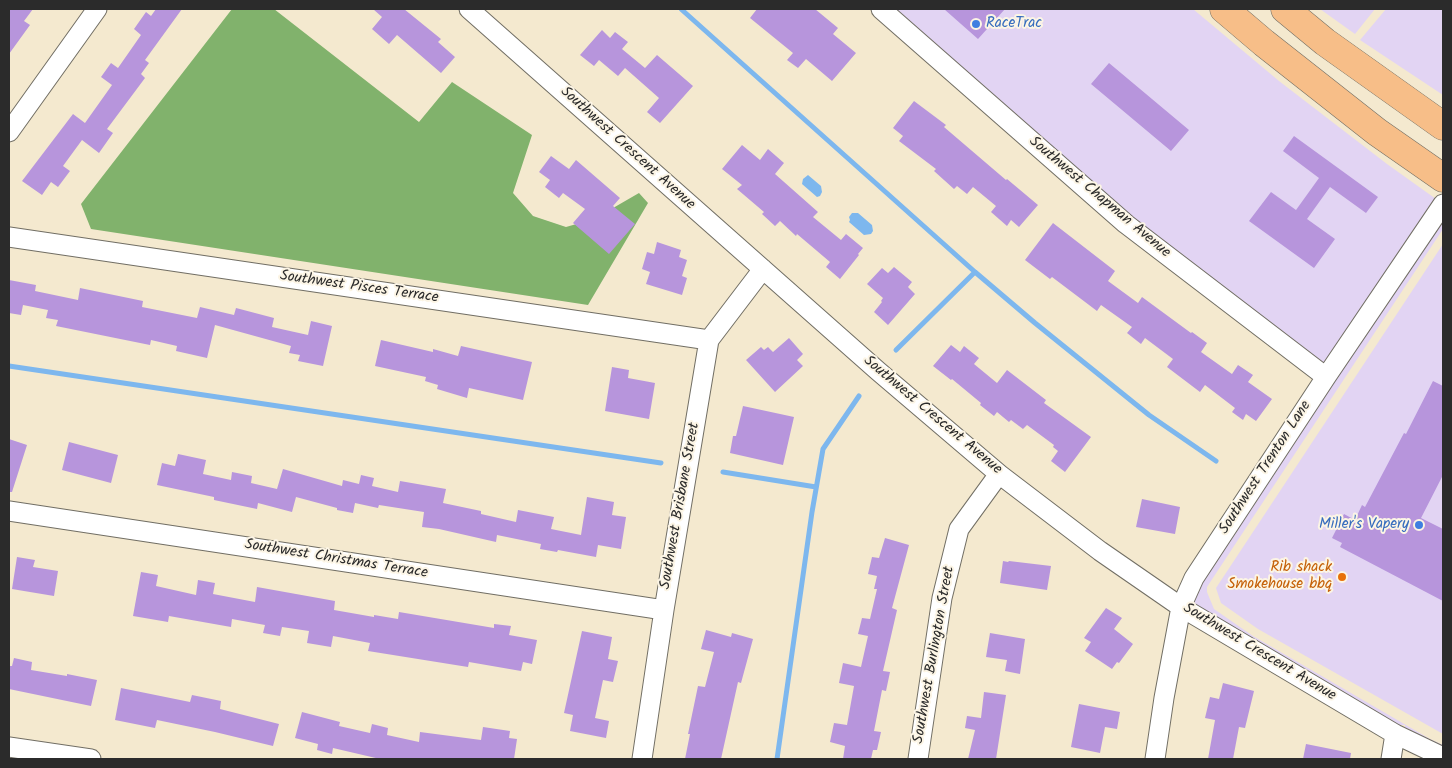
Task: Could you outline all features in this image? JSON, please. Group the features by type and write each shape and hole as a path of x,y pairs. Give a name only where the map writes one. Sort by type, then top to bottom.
{"main road":[{"path":"1224,9 1377,132 1443,178"},
{"path":"1285,9 1325,42 1443,126"}],"street":[{"path":"9,132 97,9"},
{"name":"Southwest Crescent Avenue","path":"469,9 878,371 999,474 1100,551 1181,607 1395,734 1443,757"},
{"name":"Southwest Chapman Avenue","path":"881,9 1126,224 1326,377"},
{"name":"Southwest Trenton Lane","path":"1155,759 1181,607 1194,578 1326,377 1443,204"},
{"name":"Southwest Pisces Terrace","path":"9,237 709,340"},
{"name":"Southwest Brisbane Street","path":"642,759 664,610 709,340 763,270"},
{"name":"Southwest Burlington Street","path":"918,759 942,598 958,529 999,474"},
{"name":"Southwest Christmas Terrace","path":"9,511 664,610"},
{"path":"1391,759 1395,734"},
{"path":"9,747 91,759"}],"shaded area":[{"path":"895,9 1193,9 1279,81 1436,199 1325,364 1132,217"},
{"path":"1320,9 1375,9 1355,34"},
{"path":"1386,9 1443,9 1443,95 1360,40"},
{"path":"1443,219 1443,229 1207,587 1207,592 1214,609 1253,636 1443,746 1405,728 1405,725 1398,725 1192,603 1202,582"},
{"path":"1443,244 1443,734 1258,629 1221,603 1216,588"}],"green space":[{"path":"232,9 274,9 419,122 452,82 532,135 513,193 533,216 566,227 594,219 639,193 648,203 588,305 91,229 81,204"}],"water":[{"path":"808,175 821,186 822,192 820,196 817,197 802,184 803,179"},
{"path":"852,213 858,213 872,225 873,231 871,234 864,235 849,222 849,217"}],"building":[{"path":"9,9 33,9 24,21 30,25 9,54"},
{"path":"156,9 182,9 145,60 149,63 141,74 145,78 107,129 113,133 99,153 82,140 63,166 70,171 58,187 51,182 42,195 22,181 73,114 85,123 112,85 101,77 111,63 118,68 141,35 134,29 146,12 151,16"},
{"path":"373,9 404,9 441,39 438,42 455,57 441,73 397,35 389,44 372,29 382,17"},
{"path":"757,9 815,9 838,28 833,34 856,53 832,81 806,59 798,68 787,60 793,53 750,18"},
{"name":"RaceTrac","path":"944,9 1005,9 978,39"},
{"path":"602,30 610,38 615,32 628,42 622,49 645,68 657,55 693,86 660,123 647,112 659,98 625,68 618,76 599,60 594,66 580,55"},
{"path":"1109,63 1189,130 1171,151 1091,84"},
{"path":"914,101 946,125 944,127 1038,205 1019,227 1011,220 1007,226 991,212 996,206 973,187 967,194 957,186 954,189 934,171 936,169 899,141 903,136 893,128"},
{"path":"1294,136 1378,197 1366,213 1330,187 1307,219 1335,239 1314,268 1249,221 1271,192 1296,210 1319,178 1283,151"},
{"path":"742,145 760,160 768,149 784,163 775,174 818,212 813,217 841,240 846,234 863,248 840,279 826,267 830,262 797,234 796,236 780,221 775,226 762,214 764,212 737,189 742,185 722,169"},
{"path":"551,156 569,169 576,160 620,198 613,206 635,224 609,254 573,223 585,209 563,193 559,198 545,187 550,180 539,172"},
{"path":"1053,223 1115,271 1108,281 1138,303 1142,297 1207,343 1201,352 1232,374 1238,365 1253,375 1248,382 1272,399 1256,421 1246,414 1243,420 1232,412 1235,408 1205,385 1200,392 1167,367 1173,359 1145,338 1141,344 1127,333 1132,327 1101,305 1097,311 1052,277 1050,279 1025,260"},
{"path":"657,242 681,250 679,257 687,260 682,276 687,278 682,295 646,284 650,272 642,269 647,252 654,254"},
{"path":"894,267 912,282 908,287 915,294 888,325 874,312 883,298 867,284 882,268 888,273"},
{"path":"9,280 36,285 35,291 78,300 80,288 143,301 142,307 197,318 200,307 234,315 236,308 274,318 272,327 308,335 311,321 332,326 323,366 298,361 300,355 289,353 291,346 215,325 207,358 176,351 177,346 151,340 150,345 56,326 58,320 46,318 48,310 23,305 21,315 9,313"},
{"path":"789,338 803,354 797,360 803,366 775,392 746,360 761,347 764,350 768,347 773,352"},
{"path":"381,340 433,352 433,349 458,356 461,346 532,362 523,400 469,388 467,398 437,389 438,385 425,381 426,377 375,366"},
{"path":"951,345 960,352 964,346 979,358 974,364 997,383 1007,370 1046,400 1044,403 1091,437 1065,472 1051,461 1058,451 1053,447 1054,445 1027,425 1023,429 1011,420 1009,422 997,412 994,416 952,379 933,366"},
{"path":"612,367 629,370 628,378 655,383 649,419 605,411"},
{"path":"1433,381 1443,386 1443,475 1421,518 1443,529 1443,601 1340,547 1342,543 1332,538 1344,514 1355,520 1362,505 1365,507"},
{"path":"743,406 794,417 783,465 730,453 733,436 736,436"},
{"path":"9,439 27,445 12,492 9,492"},
{"path":"69,442 118,455 111,483 62,470"},
{"path":"178,454 206,460 203,474 231,480 232,472 252,476 251,483 277,489 283,469 342,486 343,480 359,484 361,475 374,478 372,486 398,492 400,481 446,489 443,503 481,511 481,514 516,522 518,510 554,517 551,529 581,535 587,497 614,502 612,515 626,517 621,549 598,545 596,557 558,550 557,552 540,549 541,544 497,535 496,542 422,527 424,512 379,505 378,508 355,503 353,513 296,497 292,512 258,503 257,509 214,500 214,497 157,485 162,463 175,466"},
{"path":"1142,499 1180,507 1175,534 1136,527"},
{"path":"885,538 909,545 892,608 897,610 883,671 890,672 886,691 882,690 874,731 881,732 877,750 873,750 871,759 843,759 845,746 830,742 834,723 847,725 854,686 839,683 843,663 861,667 868,636 858,634 862,618 870,619 877,589 874,589 877,576 868,574 872,557 879,558"},
{"path":"17,557 35,560 33,567 58,571 54,596 12,589"},
{"path":"1003,561 1051,566 1047,590 1000,583"},
{"path":"141,572 158,575 156,586 196,595 198,580 215,583 213,594 255,602 257,587 335,601 334,610 374,617 374,615 398,619 399,612 494,628 494,624 511,626 509,635 537,640 532,664 523,662 521,671 469,662 468,667 368,651 370,643 333,636 331,647 307,643 309,631 282,627 280,636 263,633 265,625 232,619 231,627 169,616 168,622 133,616"},
{"path":"1106,608 1122,618 1114,629 1133,644 1119,663 1117,662 1112,669 1085,651 1091,642 1084,638"},
{"path":"706,630 731,637 732,633 753,639 741,683 738,682 721,759 685,759 698,686 705,687 714,652 701,649"},
{"path":"582,631 612,637 608,659 618,661 613,682 603,680 595,718 609,721 606,738 570,731 573,715 564,713"},
{"path":"990,633 1025,639 1020,674 1005,671 1007,660 986,657"},
{"path":"14,658 32,662 31,670 97,680 91,706 9,689 9,666 12,666"},
{"path":"1223,683 1254,691 1245,728 1239,727 1233,759 1208,759 1215,720 1205,718 1210,697 1219,699"},
{"path":"121,688 190,702 192,695 221,701 220,709 279,724 273,746 157,720 155,728 115,720"},
{"path":"984,692 1006,695 996,759 968,759 975,730 965,728 967,716 981,718"},
{"path":"1079,704 1120,712 1117,729 1105,727 1100,753 1071,747"},
{"path":"302,712 340,722 339,726 370,733 372,724 388,728 387,735 419,742 420,732 481,740 483,727 510,731 509,738 517,739 514,759 380,759 333,748 332,754 317,750 318,744 295,738"},
{"path":"1306,744 1351,753 1350,759 1303,759"}],"waterway":[{"path":"681,9 975,272 1035,323 1149,415 1216,461"},
{"path":"896,350 975,272"},
{"path":"9,366 661,463"},
{"path":"777,759 812,512 823,449 859,396"},
{"path":"723,472 816,487"}],"place":[{"name":"RaceTrac","path":"976,24"},
{"name":"Miller's Vapery","path":"1419,525"},
{"name":"Rib shack Smokehouse bbq","path":"1342,577"}]}
